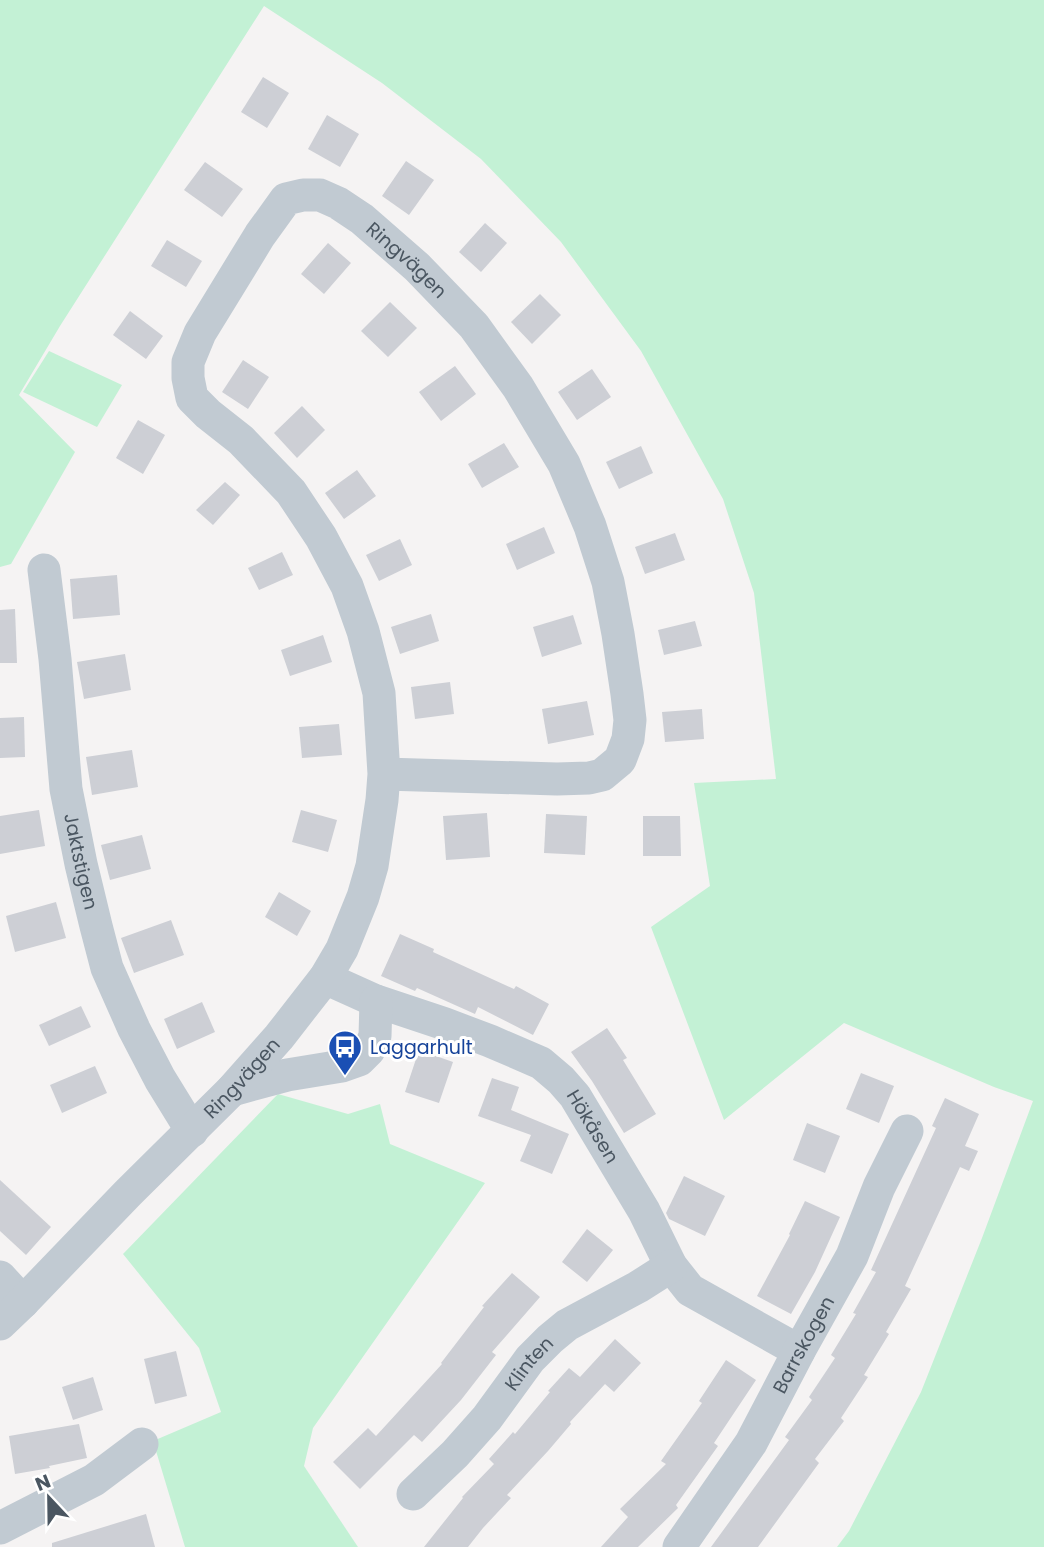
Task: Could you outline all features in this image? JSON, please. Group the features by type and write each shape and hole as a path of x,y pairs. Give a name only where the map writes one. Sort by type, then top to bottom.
{"street":[{"name":"Ringvägen","path":"12,1313 232,1090 279,1037 325,978 342,949 372,866 384,774 379,693 363,631 347,586 321,537 291,492 241,440 192,398 188,378 188,362 200,333 260,235 286,200 303,195 320,195 338,203 362,219 417,268 474,326 518,387 564,464 590,526 608,582 627,694 630,720 628,739 620,760 602,775 557,779 384,774"},
{"name":"Jaktstigen","path":"44,570 66,789 80,864 107,968 160,1079 192,1131"},
{"name":"Hökåsen","path":"325,978 376,1001 445,1024 541,1063 575,1096 639,1202 671,1266 690,1290 799,1351"},
{"path":"232,1090 359,1060 369,1050 375,1036 376,1001"},
{"name":"Barrskogen","path":"679,1547 751,1443 852,1256 879,1187 907,1131"},
{"name":"Klinten","path":"413,1494 455,1454 487,1418 530,1359 550,1339 567,1325 671,1266"},
{"path":"0,1277 12,1313"},
{"path":"0,1528 94,1480 142,1444"}],"green space":[{"path":"0,0 1044,0 1044,1547 837,1547 849,1531 921,1392 1033,1101 844,1023 724,1120 651,927 710,886 694,783 776,779 754,593 723,499 641,351 561,242 481,159 382,83 264,6 19,395 75,452 11,564 0,567"},
{"path":"49,351 122,385 97,427 23,392"},
{"path":"278,1094 348,1114 380,1104 390,1144 485,1183 313,1428 304,1466 358,1547 185,1547 153,1441 221,1412 199,1348 123,1254"}],"building":[{"path":"263,77 289,93 267,128 241,112"},
{"path":"327,115 359,134 340,167 308,149"},
{"path":"406,161 434,180 409,215 382,196"},
{"path":"205,162 243,189 222,217 184,190"},
{"path":"485,223 507,243 481,272 459,252"},
{"path":"167,240 202,261 186,287 151,266"},
{"path":"328,243 351,263 324,294 301,274"},
{"path":"540,294 561,315 532,344 511,322"},
{"path":"390,302 417,328 388,357 361,331"},
{"path":"130,311 163,336 146,359 113,335"},
{"path":"243,360 269,377 248,409 222,392"},
{"path":"455,366 476,394 441,421 419,392"},
{"path":"592,369 611,397 577,420 558,392"},
{"path":"302,406 325,430 297,458 274,433"},
{"path":"138,420 165,435 143,474 116,458"},
{"path":"504,443 519,467 482,488 468,464"},
{"path":"641,446 653,473 619,489 606,462"},
{"path":"357,470 376,496 344,519 325,493"},
{"path":"225,482 240,495 213,525 196,510"},
{"path":"544,527 555,553 517,570 506,544"},
{"path":"675,533 685,560 645,574 635,547"},
{"path":"400,539 412,565 379,581 366,555"},
{"path":"282,552 293,575 259,590 248,568"},
{"path":"117,575 120,615 73,619 70,579"},
{"path":"15,609 17,663 0,663 0,610"},
{"path":"431,614 439,641 400,654 391,627"},
{"path":"573,615 582,644 542,657 533,627"},
{"path":"695,621 702,646 664,655 658,630"},
{"path":"323,635 332,662 290,676 281,650"},
{"path":"125,654 131,690 84,699 77,662"},
{"path":"450,682 454,714 415,719 411,687"},
{"path":"587,701 594,735 548,744 542,709"},
{"path":"702,709 704,739 665,742 662,712"},
{"path":"24,717 25,757 0,758 0,718"},
{"path":"339,724 342,755 302,758 299,727"},
{"path":"132,750 138,787 92,795 86,757"},
{"path":"39,810 45,846 0,854 0,816"},
{"path":"301,810 337,820 328,852 292,842"},
{"path":"487,813 490,857 446,860 443,816"},
{"path":"546,814 587,816 585,855 544,853"},
{"path":"643,816 680,816 681,856 643,856"},
{"path":"142,835 151,869 110,880 101,845"},
{"path":"279,892 311,911 297,936 265,917"},
{"path":"56,902 66,938 15,952 6,916"},
{"path":"171,920 184,955 134,973 121,938"},
{"path":"400,934 514,989 516,986 549,1004 533,1035 478,1007 475,1014 417,988 415,991 381,976"},
{"path":"202,1002 215,1032 177,1049 164,1019"},
{"path":"81,1006 91,1027 49,1046 39,1025"},
{"path":"607,1028 627,1058 623,1060 656,1114 624,1133 571,1052"},
{"path":"419,1050 453,1062 439,1103 405,1092"},
{"path":"95,1066 107,1093 62,1113 50,1085"},
{"path":"861,1073 894,1086 879,1123 846,1109"},
{"path":"492,1078 519,1087 511,1110 569,1134 552,1174 520,1161 531,1135 478,1116"},
{"path":"945,1098 979,1114 965,1146 978,1151 969,1171 960,1167 905,1286 911,1289 886,1332 889,1334 864,1375 868,1377 841,1418 844,1421 815,1459 819,1463 758,1547 711,1547 789,1440 785,1437 812,1400 809,1397 835,1358 831,1355 856,1314 853,1313 876,1272 871,1270 936,1128 932,1126"},
{"path":"807,1123 840,1136 825,1173 793,1160"},
{"path":"684,1176 725,1196 705,1236 669,1219 666,1213"},
{"path":"0,1180 51,1227 26,1255 0,1231"},
{"path":"805,1201 840,1217 815,1272 791,1314 757,1296"},
{"path":"587,1229 613,1250 587,1282 562,1262"},
{"path":"512,1273 540,1297 492,1352 496,1355 461,1400 422,1442 414,1435 360,1489 333,1462 368,1428 376,1436 442,1364 484,1307 482,1306"},
{"path":"615,1339 641,1363 614,1392 605,1384 507,1495 511,1498 468,1547 424,1547 462,1497 494,1464 489,1459 513,1432 515,1434 569,1368 580,1377"},
{"path":"176,1351 187,1396 155,1404 144,1359"},
{"path":"726,1360 756,1380 714,1443 718,1446 676,1505 678,1508 638,1547 601,1547 628,1517 620,1509 666,1464 661,1461 702,1403 699,1401"},
{"path":"93,1377 103,1410 73,1420 62,1387"},
{"path":"79,1424 87,1458 15,1474 9,1436"},
{"path":"146,1514 155,1547 52,1547 52,1543"}],"place":[{"name":"Laggarhult","path":"345,1077"}]}
